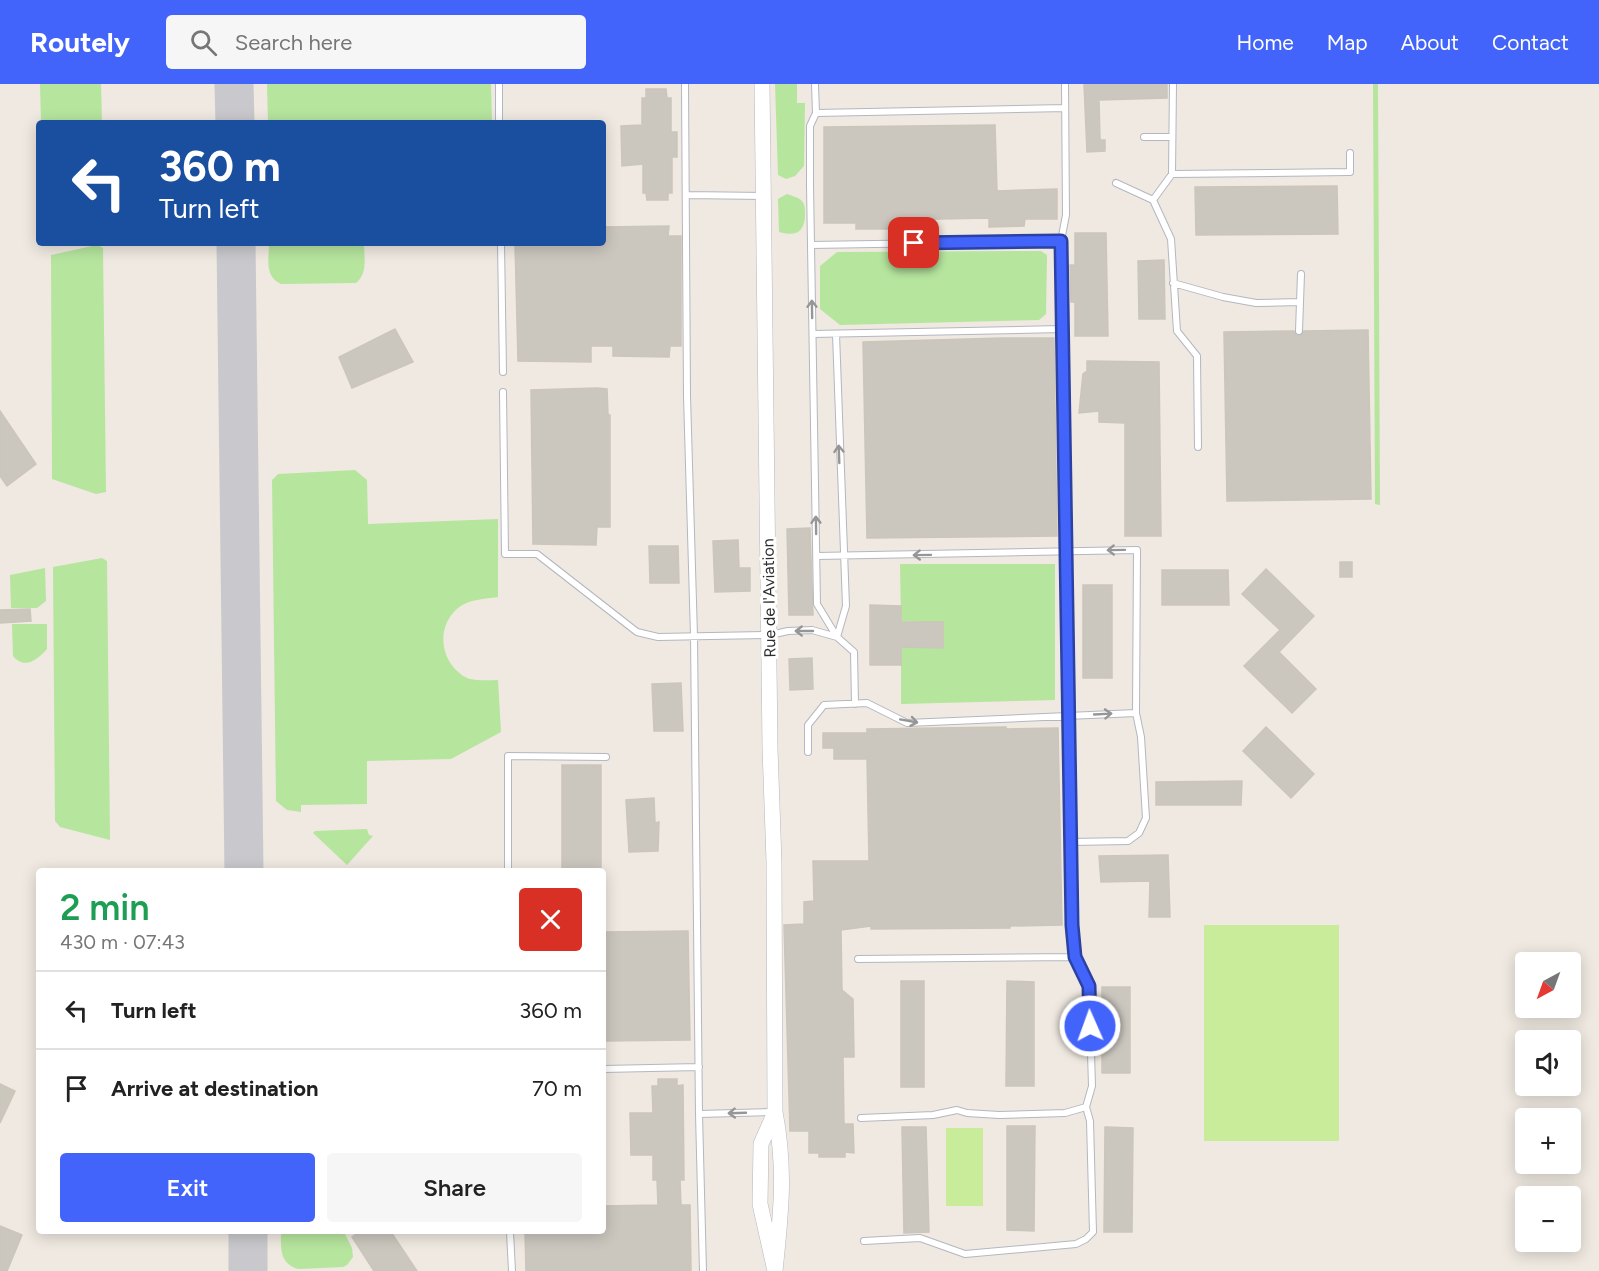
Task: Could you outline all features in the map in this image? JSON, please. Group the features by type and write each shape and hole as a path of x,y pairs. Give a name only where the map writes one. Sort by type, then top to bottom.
{"street":[{"name":"Rue de l'Aviation","path":"762,84 775,1112 781,1144 782,1203 775,1271 760,1204 760,1144 775,1112"}],"lane":[{"path":"499,84 499,120"},
{"path":"685,84 687,396 694,636 703,1271"},
{"path":"815,84 816,113 810,126 817,604 837,637 854,652 855,704"},
{"path":"864,1241 920,1238 965,1254 1076,1244 1093,1233 1090,1121 1086,1107 1092,1086 1089,986 1075,957 1072,925 1061,241 1066,215 1065,84"},
{"path":"1153,200 1172,174 1173,84"},
{"path":"816,113 1065,108"},
{"path":"1144,136 1172,136"},
{"path":"1172,174 1350,172 1350,153"},
{"path":"1116,183 1153,200 1171,240 1178,331 1197,356 1198,447"},
{"path":"687,195 765,196"},
{"path":"811,245 1061,241"},
{"path":"501,246 503,372"},
{"path":"1299,331 1301,274"},
{"path":"1173,283 1223,297 1256,303 1299,302"},
{"path":"813,334 1062,328"},
{"path":"836,334 842,557 846,606 837,637"},
{"path":"503,393 505,554 537,554 637,633 658,637 770,635 788,631 812,630 837,637"},
{"path":"817,556 1137,550 1136,713 1141,737 1146,818 1139,833 1128,841 1071,842"},
{"path":"808,752 808,725 824,705 867,703 907,723 1136,713"},
{"path":"508,868 508,756 606,758"},
{"path":"858,959 1075,957"},
{"path":"606,1069 699,1067"},
{"path":"861,1118 933,1115 957,1110 967,1113 999,1114 1065,1113 1086,1107"},
{"path":"699,1113 775,1112"},
{"path":"510,1234 512,1271"}],"green space":[{"path":"40,84 101,84 102,120 41,120"},
{"path":"267,84 491,84 492,120 268,120"},
{"path":"775,84 797,84 797,103 805,103 804,166 795,176 786,179 778,175"},
{"path":"1373,84 1378,84 1380,505 1375,504"},
{"path":"787,194 801,200 805,214 801,229 790,234 779,232 778,199"},
{"path":"92,246 103,248 106,492 96,494 52,479 51,255"},
{"path":"269,246 364,246 364,270 356,283 281,284 272,276 268,261"},
{"path":"1041,251 1047,255 1046,314 1039,320 840,325 820,309 820,266 837,252"},
{"path":"355,470 367,480 368,524 498,519 498,597 462,605 447,622 443,638 446,654 460,674 473,680 498,680 501,732 451,759 367,761 367,804 301,805 301,812 287,810 276,801 272,480 278,474"},
{"path":"102,558 107,561 110,840 60,827 55,821 53,567"},
{"path":"900,564 1055,564 1055,700 901,704 901,648 943,648 943,623 901,621"},
{"path":"45,568 46,601 37,608 11,608 10,575"},
{"path":"12,624 47,624 47,649 31,662 17,660 13,656"},
{"path":"367,829 369,835 373,836 347,865 313,833 315,831"},
{"path":"1204,925 1339,925 1339,1141 1204,1141"},
{"path":"946,1128 983,1128 983,1206 946,1206"},
{"path":"281,1234 345,1234 352,1248 353,1257 343,1267 299,1269 288,1263 281,1249"}],"building":[{"path":"1084,84 1167,84 1167,98 1099,100 1100,140 1105,140 1105,151 1087,152"},
{"path":"646,89 666,89 667,98 671,98 671,132 677,132 677,157 672,157 672,193 668,193 668,200 647,200 646,193 643,193 643,164 622,166 621,126 642,125 642,98 646,98"},
{"path":"995,125 997,191 1057,189 1057,219 1025,219 1024,226 989,227 989,218 891,220 890,229 856,229 856,223 824,223 824,127"},
{"path":"1337,186 1338,234 1196,235 1195,187"},
{"path":"669,226 668,236 681,236 681,346 670,346 669,357 613,356 613,346 591,346 591,362 518,361 515,246 606,246 606,227"},
{"path":"1075,233 1106,233 1108,336 1075,336 1075,302 1071,302 1070,265 1075,265"},
{"path":"1164,260 1165,319 1139,319 1138,261"},
{"path":"395,329 413,362 352,388 339,357"},
{"path":"1368,330 1371,499 1227,501 1224,332 1294,331 1299,336 1304,331"},
{"path":"1054,338 1057,536 867,538 863,342"},
{"path":"1087,361 1159,362 1161,536 1125,536 1125,423 1099,422 1099,411 1079,413 1083,374 1087,371"},
{"path":"607,389 608,415 610,415 610,527 597,527 596,545 533,544 531,390"},
{"path":"0,411 36,464 7,486 0,476"},
{"path":"810,528 813,615 789,615 787,529"},
{"path":"738,540 739,568 750,568 750,591 715,592 713,541"},
{"path":"649,546 678,546 679,583 650,583"},
{"path":"1340,562 1352,562 1352,577 1340,577"},
{"path":"1266,569 1314,616 1279,652 1316,689 1292,713 1244,666 1280,630 1242,594"},
{"path":"1162,570 1228,570 1229,605 1162,605"},
{"path":"1083,585 1112,585 1112,678 1083,678"},
{"path":"870,605 901,606 901,622 943,622 943,648 901,647 901,665 870,665"},
{"path":"30,609 31,621 0,623 0,610"},
{"path":"812,658 813,689 790,690 789,659"},
{"path":"681,683 683,731 654,731 652,684"},
{"path":"1006,727 1006,729 1058,728 1062,925 1010,926 1010,928 871,929 871,926 841,930 842,990 853,999 854,1057 843,1057 844,1124 853,1124 854,1153 845,1152 845,1157 819,1157 819,1153 809,1153 809,1131 790,1131 784,925 804,924 804,902 814,901 813,861 869,861 867,759 834,759 834,748 823,748 823,733 867,733 867,729"},
{"path":"1266,727 1314,774 1291,798 1243,751"},
{"path":"562,765 601,765 601,868 562,868"},
{"path":"1242,781 1241,805 1156,805 1156,782"},
{"path":"654,798 655,823 659,822 658,851 629,852 626,800"},
{"path":"1168,855 1170,917 1149,917 1150,881 1101,882 1099,856"},
{"path":"688,931 690,1040 606,1041 606,932"},
{"path":"901,981 924,981 924,1087 901,1087"},
{"path":"1007,981 1034,982 1034,1086 1006,1086"},
{"path":"1102,987 1130,987 1130,1073 1102,1073"},
{"path":"658,1079 677,1079 677,1086 683,1085 684,1180 680,1180 681,1205 690,1205 691,1271 526,1271 525,1234 606,1234 606,1206 658,1205 657,1180 653,1180 653,1155 631,1155 630,1113 653,1113 652,1086 658,1086"},
{"path":"0,1084 15,1091 0,1123"},
{"path":"1007,1126 1035,1126 1034,1231 1007,1230"},
{"path":"902,1127 926,1127 929,1232 904,1233"},
{"path":"1105,1127 1133,1128 1132,1232 1104,1232"},
{"path":"0,1226 22,1235 7,1271 0,1271"},
{"path":"356,1234 392,1234 417,1271 374,1271 352,1237"}],"taxiway":[{"path":"234,84 235,120"},
{"path":"236,246 244,868"},
{"path":"248,1234 248,1271"}],"route":[{"path":"914,243 1061,241 1072,925 1075,957 1089,986 1090,1026"}]}
